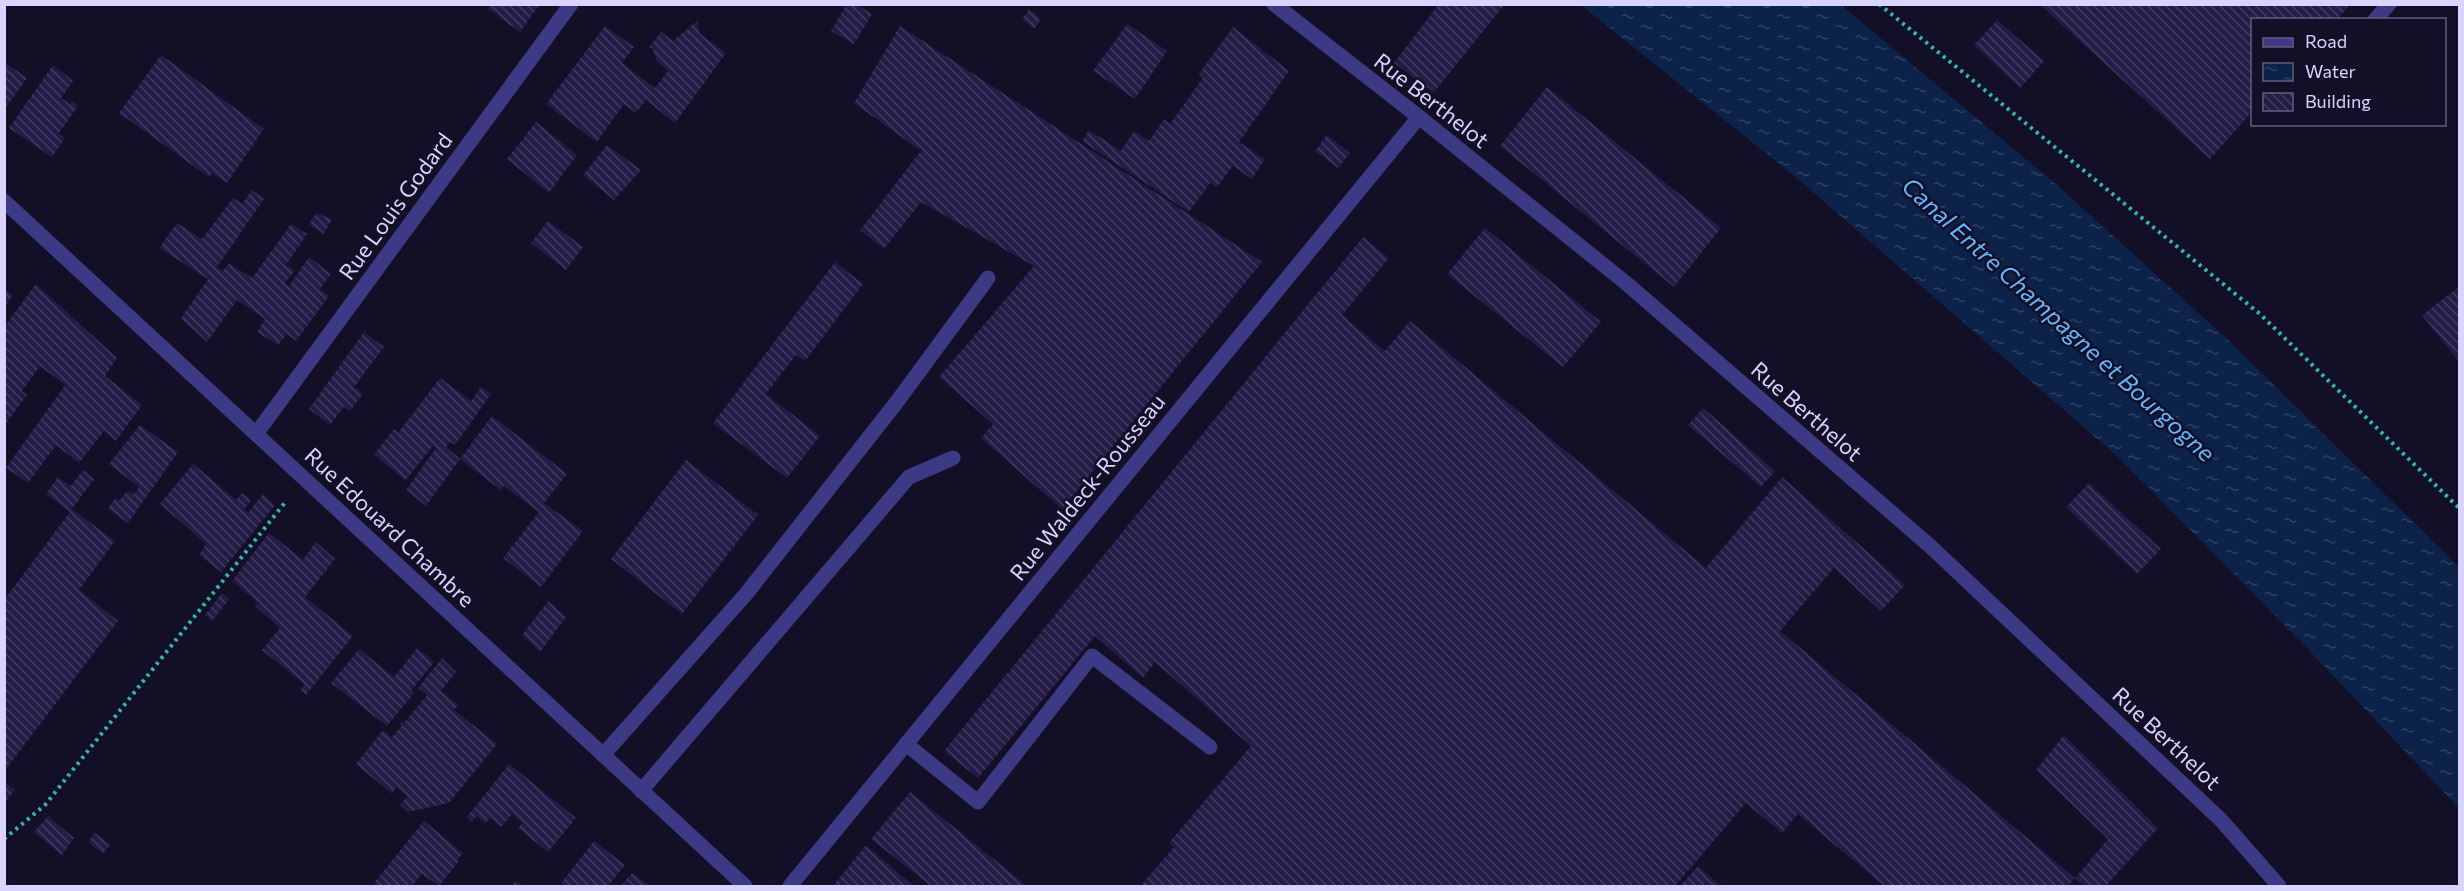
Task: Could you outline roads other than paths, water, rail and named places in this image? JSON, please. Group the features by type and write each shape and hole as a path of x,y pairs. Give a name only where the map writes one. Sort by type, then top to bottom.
{"street":[{"name":"Rue Louis Godard","path":"256,434 571,4"},
{"name":"Rue Berthelot","path":"1274,4 1419,117 1626,284 1930,546 2221,820 2274,884"},
{"path":"2377,18 2389,4"},
{"name":"Rue Waldeck-Rousseau","path":"790,886 1419,117"},
{"name":"Rue Edouard Chambre","path":"4,201 745,886"},
{"path":"603,755 746,594 896,403 988,278"},
{"path":"641,791 909,477 953,459"},
{"path":"906,744 978,802 1092,656 1210,747"}],"water":[{"name":"Canal Entre Champagne et Bourgogne","path":"1581,5 1841,5 2058,186 2225,337 2459,567 2459,808 2303,644 2118,457 1798,179"}]}
